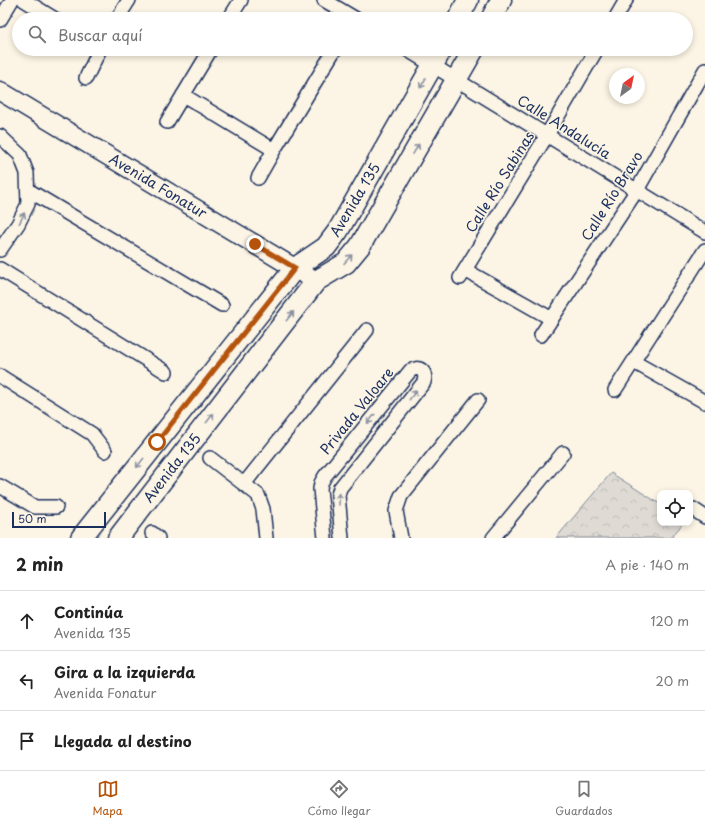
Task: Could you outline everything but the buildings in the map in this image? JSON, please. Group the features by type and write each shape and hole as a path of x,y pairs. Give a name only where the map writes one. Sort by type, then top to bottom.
{"main road":[{"path":"462,12 468,0"},
{"path":"495,12 501,0"},
{"name":"Avenida 135","path":"118,538 316,281 346,263 360,246 470,56"},
{"name":"Avenida 135","path":"81,538 295,268 326,247 338,231 437,57"},
{"name":"Avenida Fonatur","path":"0,91 316,281"}],"street":[{"path":"0,20 12,0"},
{"path":"24,0 44,12"},
{"path":"121,12 129,0"},
{"path":"233,12 241,0"},
{"path":"324,0 343,12"},
{"path":"619,12 626,0"},
{"path":"86,78 97,56"},
{"path":"167,122 207,56"},
{"path":"258,178 331,56"},
{"name":"Calle Río Sabinas","path":"552,319 462,274 547,135 593,56"},
{"name":"Calle Andalucía","path":"437,57 457,80 705,232"},
{"name":"Calle Río Bravo","path":"542,335 637,190 705,70"},
{"path":"183,95 274,150"},
{"path":"0,136 20,155 27,174 28,190 28,204 18,224 0,250"},
{"path":"28,190 222,305"},
{"path":"615,390 705,250"},
{"path":"0,269 166,372"},
{"path":"244,484 367,330"},
{"path":"634,362 705,402"},
{"name":"Privada Valoare","path":"325,538 320,489 321,483 325,476 410,371 414,368 419,368 424,372 426,377 424,382 340,488 338,495 342,538"},
{"path":"0,376 92,434 105,451"},
{"path":"401,538 396,511 402,496 478,400"},
{"path":"493,538 563,453"},
{"path":"210,458 258,496 263,509 266,538"},
{"path":"0,486 35,507 56,507"},
{"path":"693,509 705,516"}],"green space":[{"path":"611,473 657,502 657,526 681,526 671,538 556,538"}],"route":[{"path":"157,442 295,268 255,244"}]}
